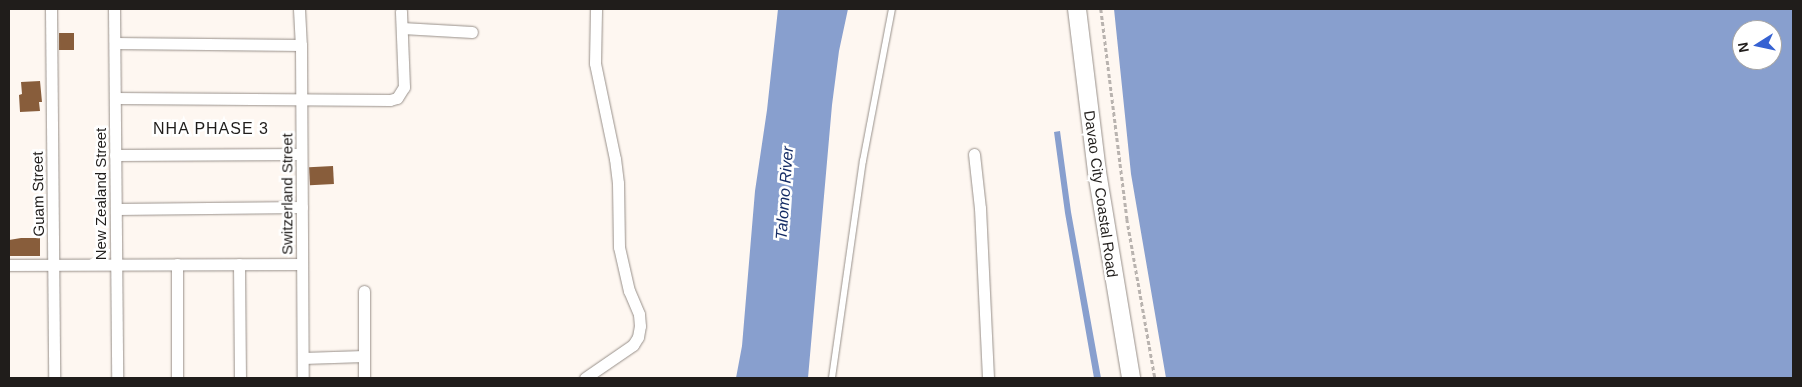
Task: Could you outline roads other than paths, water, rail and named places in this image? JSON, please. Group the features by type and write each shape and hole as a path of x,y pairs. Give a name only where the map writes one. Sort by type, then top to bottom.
{"main road":[{"name":"Davao City Coastal Road","path":"1077,9 1097,172 1131,378"}],"street":[{"name":"Guam Street","path":"51,9 54,378"},
{"name":"New Zealand Street","path":"114,9 117,378"},
{"name":"Switzerland Street","path":"299,9 301,45 303,378"},
{"path":"585,378 633,346 638,337 640,326 639,314 629,291 619,247 618,183 615,159 595,64 596,9"},
{"path":"115,98 390,100 397,98 401,94 404,78 402,12"},
{"path":"402,28 472,32"},
{"path":"115,43 301,45"},
{"path":"115,155 301,154"},
{"path":"974,154 980,208 988,378"},
{"path":"116,209 302,207"},
{"path":"176,264 177,378"},
{"path":"239,264 240,378"},
{"path":"9,265 302,264"},
{"path":"364,291 364,378"},
{"path":"303,358 364,356"}],"lane":[{"path":"832,378 863,161 892,9"}],"water":[{"name":"Talomo River","path":"778,9 848,9 839,51 832,105 808,378 736,378 742,346 755,191 767,110"},
{"path":"1114,9 1793,9 1793,378 1166,378 1131,174"},
{"path":"1060,131 1071,212 1101,378 1094,378 1065,213 1054,132"}],"district":[{"name":"NHA PHASE 3","path":"211,129"}]}
